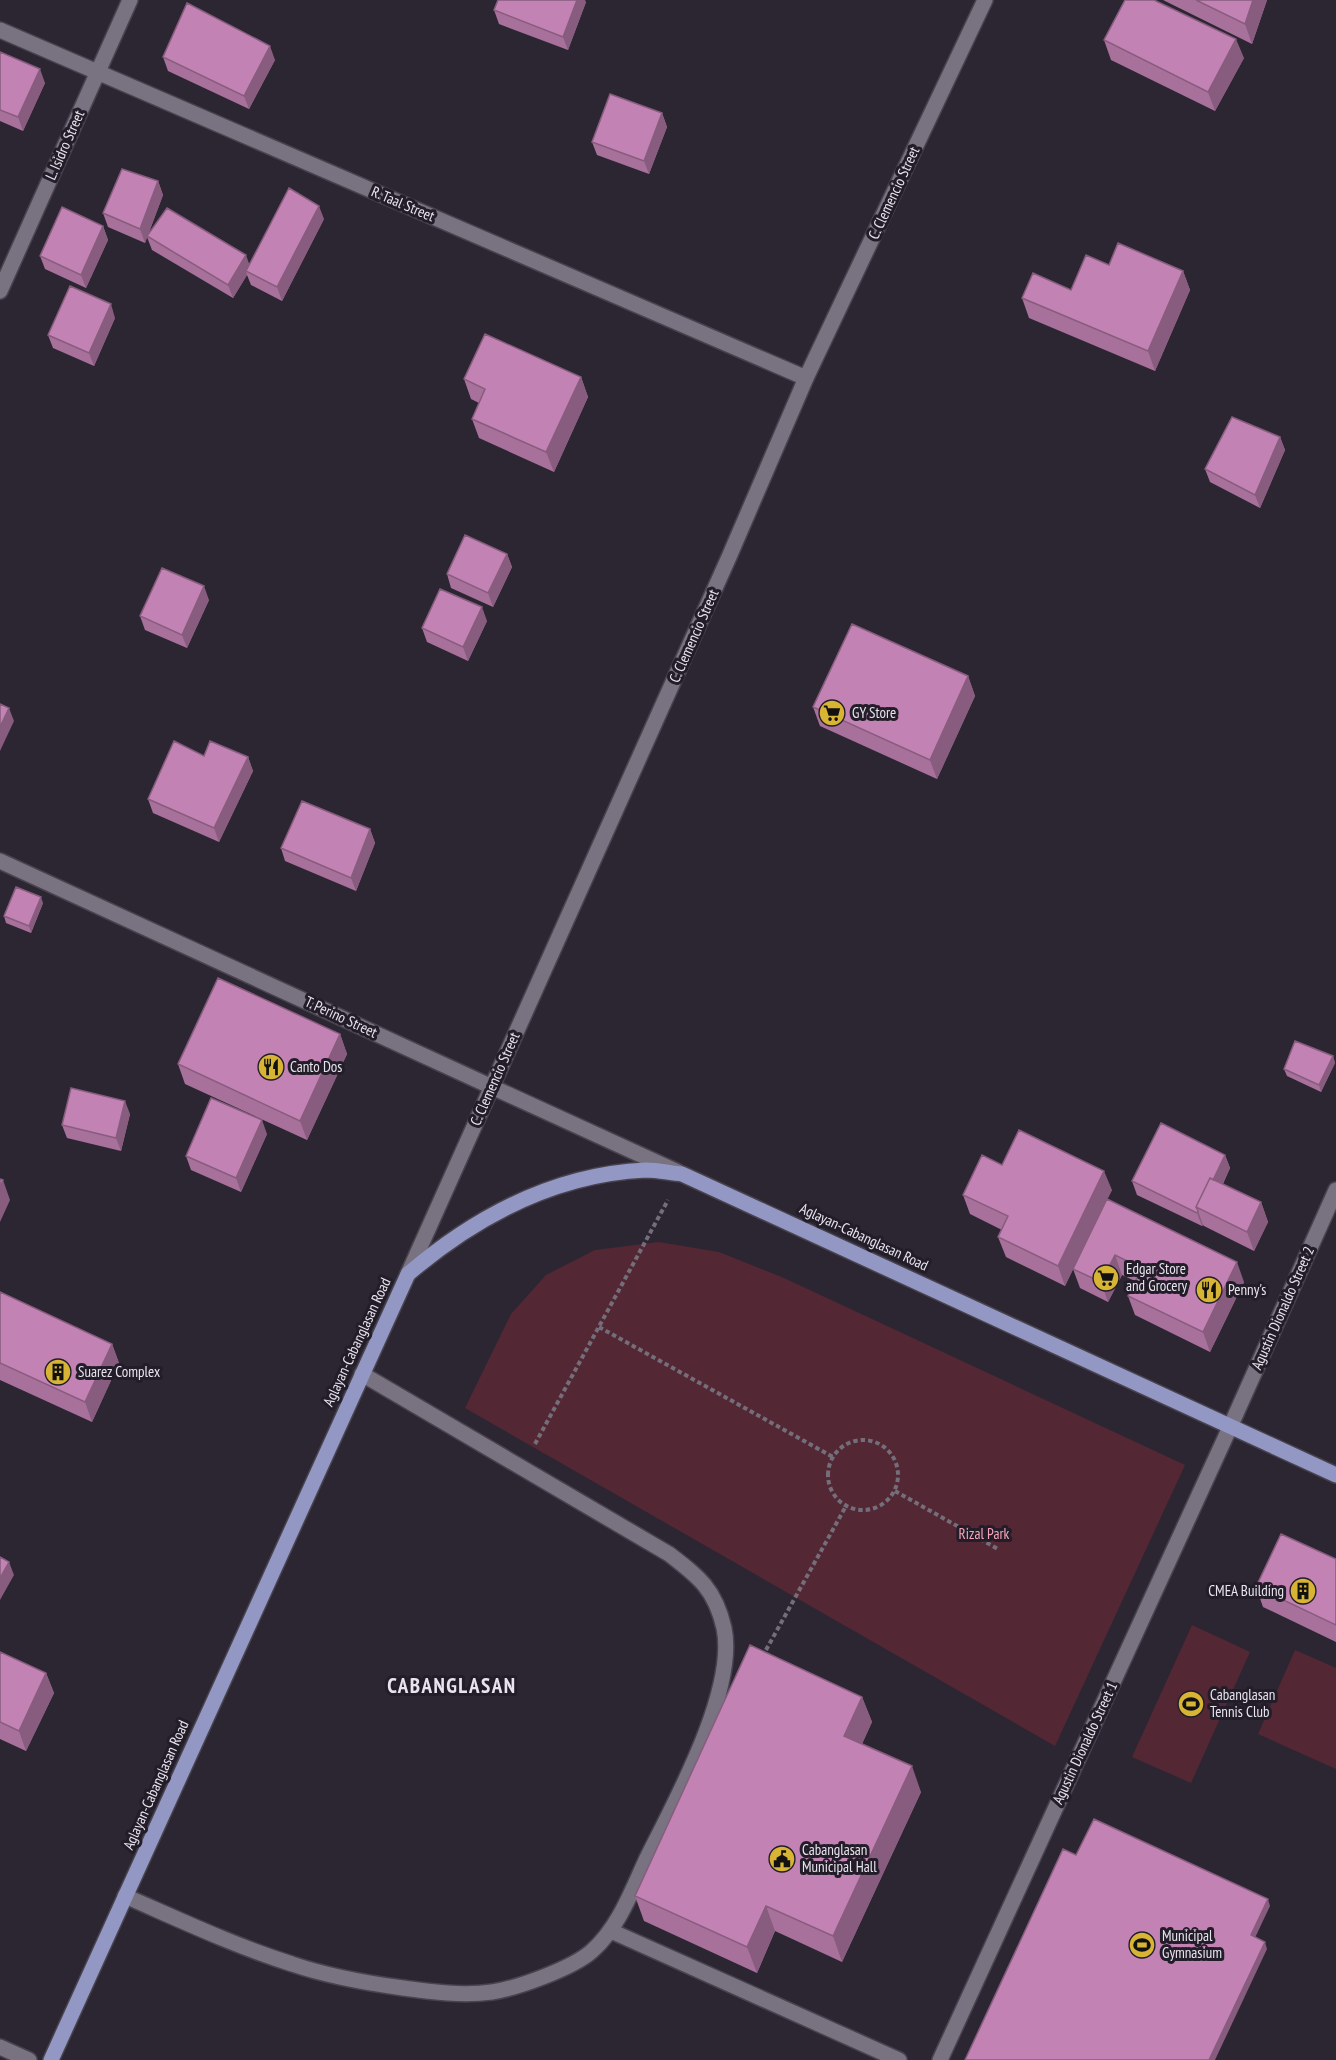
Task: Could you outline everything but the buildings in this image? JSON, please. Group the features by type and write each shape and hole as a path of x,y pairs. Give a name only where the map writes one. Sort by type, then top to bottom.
{"main road":[{"name":"Aglayan-Cabanglasan Road","path":"51,2060 408,1274 468,1228 501,1210 572,1183 609,1174 647,1170 682,1174 1336,1475"}],"street":[{"name":"L. Isidro Street","path":"0,291 130,0"},
{"name":"C. Clemencio Street","path":"408,1274 729,558 806,378 985,0"},
{"name":"R. Taal Street","path":"0,30 806,378"},
{"name":"T. Perino Street","path":"0,861 682,1174"},
{"name":"Agustin Dionaldo Street 2","path":"1231,1425 1336,1190"},
{"path":"125,1896 224,1939 293,1965 376,1984 438,1993 492,1992 542,1978 591,1952 611,1931 683,1787 704,1737 725,1663 724,1630 716,1601 700,1578 669,1554 362,1374"},
{"name":"Agustin Dionaldo Street 1","path":"940,2060 1231,1425"},
{"path":"611,1931 899,2060"},
{"path":"0,2047 29,2060"}],"path":[{"path":"522,1468 682,1174"},
{"path":"599,1327 833,1457"},
{"path":"858,1441 873,1441 887,1449 896,1461 899,1477 895,1491 886,1502 874,1509 860,1510 846,1506 836,1497 829,1485 828,1470 833,1457 844,1446 858,1441"},
{"path":"895,1491 998,1549"},
{"path":"766,1650 846,1506"}],"green space":[{"name":"Rizal Park","path":"659,1242 719,1252 784,1278 1185,1465 1055,1746 465,1408 511,1314 546,1275 595,1250"},
{"name":"Cabanglasan Tennis Club","path":"1192,1625 1250,1652 1191,1783 1132,1757"},
{"path":"1295,1650 1336,1668 1336,1769 1258,1734"}],"place":[{"name":"GY Store","path":"832,713"},
{"name":"Canto Dos","path":"271,1067"},
{"name":"Edgar Store and Grocery","path":"1106,1278"},
{"name":"Penny's","path":"1209,1290"},
{"name":"Suarez Complex","path":"58,1372"},
{"name":"CMEA Building","path":"1303,1591"},
{"name":"Cabanglasan Tennis Club","path":"1191,1704"},
{"name":"Cabanglasan Municipal Hall","path":"782,1859"},
{"name":"Municipal Gymnasium","path":"1142,1945"}],"district":[{"name":"CABANGLASAN","path":"452,1686"}]}
